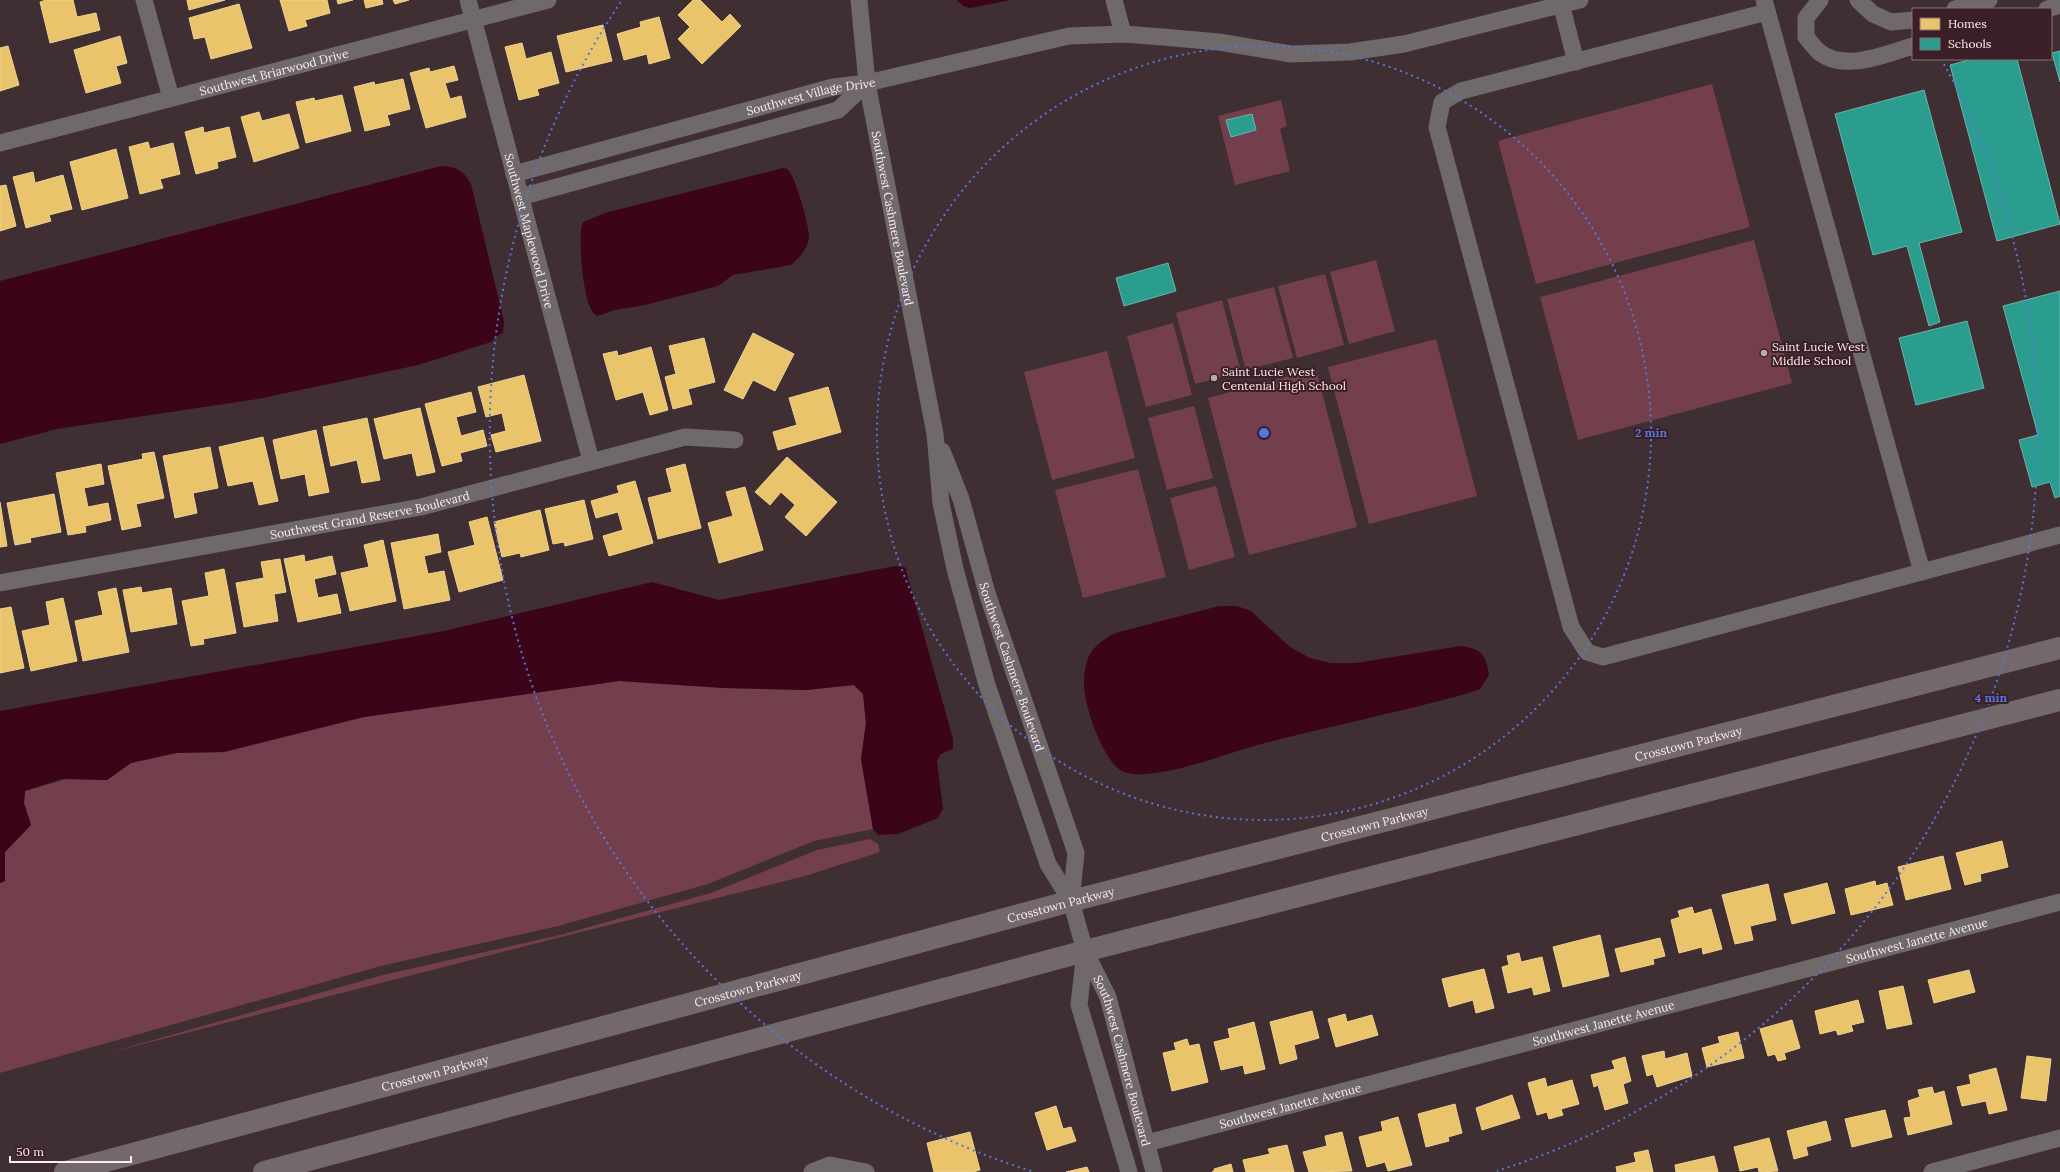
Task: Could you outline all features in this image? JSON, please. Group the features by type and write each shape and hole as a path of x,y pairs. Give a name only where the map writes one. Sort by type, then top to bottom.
{"main road":[{"name":"Crosstown Parkway","path":"65,1172 1071,901 2060,648"},
{"path":"264,1172 1085,951 2060,700"}],"street":[{"path":"144,0 171,98"},
{"name":"Southwest Maplewood Drive","path":"468,0 591,461"},
{"name":"Southwest Briarwood Drive","path":"0,143 548,0"},
{"name":"Southwest Cashmere Boulevard","path":"859,0 867,83 935,434 943,511 956,569 987,685 1048,864 1071,901 1085,951 1108,997 1154,1172"},
{"path":"1114,0 1123,34"},
{"path":"867,83 1069,36 1123,34 1219,42 1291,54 1350,52 1404,44 1560,3 1580,0"},
{"path":"1820,0 1806,18 1806,37 1819,52 1836,61 1865,60 1912,46"},
{"path":"1858,0 1873,14 1891,22 1912,20"},
{"path":"1959,8 1988,0"},
{"path":"1560,3 1576,62"},
{"path":"2050,8 2060,5"},
{"path":"1922,572 1766,6 1576,62 1462,91 1442,102 1437,127 1571,627 1587,652 1603,657 1922,572 2060,535"},
{"name":"Southwest Village Drive","path":"514,174 777,101 833,87 867,83"},
{"name":"Southwest Village Drive","path":"520,197 791,121 838,110 867,83"},
{"name":"Southwest Cashmere Boulevard","path":"935,434 961,499 987,593 1076,853 1071,901"},
{"name":"Southwest Grand Reserve Boulevard","path":"0,583 420,507 685,437 735,440"},
{"name":"Southwest Janette Avenue","path":"1146,1143 2059,907"},
{"name":"Southwest Cashmere Boulevard","path":"1085,951 1079,1005 1129,1172"},
{"path":"1932,1172 2060,1138"},
{"path":"812,1172 830,1165 866,1172"}],"shaded area":[{"path":"957,0 1011,0 970,8 963,6"},
{"path":"1712,84 1750,227 1536,284 1498,141"},
{"path":"1281,100 1287,126 1280,129 1290,171 1235,185 1218,116"},
{"path":"441,166 459,170 465,175 471,184 504,321 503,332 491,342 418,365 258,399 57,429 0,444 0,281"},
{"path":"783,168 788,170 794,181 802,202 809,232 805,249 791,265 733,275 718,286 645,305 615,310 597,316 592,311 588,302 583,279 581,229 583,222 605,213"},
{"path":"1754,240 1792,383 1578,440 1540,297"},
{"path":"1376,260 1395,331 1349,344 1330,272"},
{"path":"1325,274 1344,345 1297,358 1278,286"},
{"path":"1274,287 1293,358 1246,370 1227,299"},
{"path":"1222,300 1241,372 1195,384 1176,313"},
{"path":"1173,323 1192,395 1146,407 1127,336"},
{"path":"1436,339 1477,496 1369,524 1328,367"},
{"path":"1107,351 1135,458 1052,480 1024,372"},
{"path":"1316,369 1357,527 1249,555 1208,398"},
{"path":"1194,406 1213,478 1167,490 1148,418"},
{"path":"1138,469 1166,577 1083,598 1055,490"},
{"path":"1216,486 1235,557 1189,570 1170,498"},
{"path":"895,566 905,567 953,739 953,749 941,754 937,761 943,809 938,818 898,834 878,835 873,829 861,759 866,723 863,694 854,685 806,690 724,688 619,681 364,717 224,752 176,753 131,763 107,780 62,779 25,791 24,803 31,825 5,852 5,881 0,883 0,711 444,631 652,582 719,600"},
{"path":"1219,606 1237,606 1251,611 1290,647 1310,658 1330,663 1356,663 1461,646 1474,649 1482,654 1486,662 1489,675 1480,689 1462,695 1269,742 1176,769 1143,774 1130,774 1122,771 1108,756 1102,745 1087,705 1084,685 1086,667 1090,653 1100,643 1115,633"},
{"path":"619,681 724,688 806,690 854,685 863,694 866,723 861,759 873,829 814,841 708,884 558,926 381,966 0,1073 0,883 5,881 5,852 31,825 24,803 25,791 67,779 107,780 131,763 176,753 224,752 364,717"},
{"path":"870,839 878,844 880,852 805,876 104,1054 383,975 560,935 711,893 817,850"}],"building: Homes":[{"path":"46,0 73,0 77,17 96,13 100,30 50,43 40,2"},
{"path":"187,0 225,0 189,10"},
{"path":"280,0 327,0 330,13 305,20 307,26 289,31"},
{"path":"337,0 353,0 338,4"},
{"path":"364,0 382,0 383,4 366,8"},
{"path":"393,0 409,0 395,4"},
{"path":"693,0 700,0 722,22 730,14 741,26 702,64 678,39 690,27 678,15"},
{"path":"239,4 252,48 211,59 205,37 194,39 189,18"},
{"path":"659,17 670,58 649,64 647,54 624,60 617,34 641,27 640,22"},
{"path":"603,25 612,61 566,72 557,36"},
{"path":"120,36 127,63 116,66 121,83 86,93 74,50"},
{"path":"522,43 526,59 551,52 559,83 537,89 539,95 519,100 505,47"},
{"path":"8,46 19,85 0,91 0,48"},
{"path":"454,66 458,80 445,83 450,99 461,96 466,117 426,128 410,73 429,68 430,72"},
{"path":"403,79 410,109 387,115 390,125 365,131 354,87 374,82 375,85"},
{"path":"342,95 351,131 306,143 296,102 314,98 315,101"},
{"path":"259,112 262,121 289,114 299,148 254,162 241,117"},
{"path":"203,127 204,133 229,127 236,157 217,162 218,168 196,174 185,132"},
{"path":"148,142 150,149 173,143 180,174 160,179 163,188 140,194 129,147"},
{"path":"116,149 128,198 82,210 70,162"},
{"path":"33,172 35,183 63,175 72,209 49,215 51,221 26,228 13,177"},
{"path":"6,185 16,226 0,231 0,186"},
{"path":"753,333 794,354 775,391 753,380 743,399 724,390"},
{"path":"704,338 715,382 688,389 692,404 673,409 665,377 676,374 669,346"},
{"path":"651,347 668,410 650,415 643,392 616,400 603,354 617,351 618,356"},
{"path":"524,375 541,441 496,452 491,435 506,431 502,413 486,417 478,387"},
{"path":"828,387 841,432 778,450 773,432 797,425 789,398"},
{"path":"471,392 476,412 456,417 461,436 483,430 487,446 460,453 462,461 442,466 425,404"},
{"path":"420,408 435,472 417,476 412,453 384,459 374,419"},
{"path":"367,418 380,480 362,483 357,460 331,466 323,427"},
{"path":"316,430 329,492 309,496 305,474 281,479 273,440"},
{"path":"263,437 278,501 259,505 253,481 228,486 219,447"},
{"path":"210,447 218,488 193,493 197,513 175,518 163,456"},
{"path":"154,452 164,498 136,504 141,526 122,530 108,466 143,459 142,454"},
{"path":"787,457 837,502 806,536 785,517 795,505 781,492 770,505 755,492"},
{"path":"101,464 104,484 84,488 88,507 108,503 111,520 85,526 86,532 68,535 56,473"},
{"path":"685,464 701,528 658,539 648,498 672,492 666,469"},
{"path":"635,481 653,543 609,556 603,536 623,530 618,512 596,518 591,501 619,493 617,486"},
{"path":"745,487 763,550 719,563 708,523 733,516 726,492"},
{"path":"54,494 61,532 30,538 31,542 15,545 7,503"},
{"path":"584,500 593,539 565,546 564,542 553,544 545,509"},
{"path":"0,502 7,546 0,547"},
{"path":"540,510 549,550 521,557 520,553 502,557 494,522"},
{"path":"487,517 503,580 459,592 448,552 475,545 469,522"},
{"path":"438,534 441,552 424,556 428,574 444,571 450,600 404,609 391,543"},
{"path":"383,540 396,601 350,611 341,573 369,567 364,545"},
{"path":"304,555 305,562 332,556 336,574 314,579 318,598 337,594 341,613 298,622 284,559"},
{"path":"280,559 286,592 274,594 278,621 244,627 236,583 264,578 261,562"},
{"path":"224,569 236,633 203,639 204,644 191,646 182,601 209,596 205,573"},
{"path":"141,587 142,593 171,588 177,624 131,632 123,590"},
{"path":"116,588 129,652 83,661 75,621 103,615 98,592"},
{"path":"63,598 77,661 31,671 22,631 50,625 46,602"},
{"path":"11,607 24,668 0,673 0,609"},
{"path":"2002,841 2008,867 1980,874 1981,881 1965,885 1956,853"},
{"path":"1943,856 1951,889 1906,900 1898,867"},
{"path":"1875,881 1876,886 1887,883 1893,905 1851,915 1845,889"},
{"path":"1827,883 1835,913 1792,924 1784,894"},
{"path":"1768,884 1776,920 1750,926 1753,940 1735,944 1722,895"},
{"path":"1692,907 1694,914 1711,909 1722,949 1703,954 1702,947 1679,953 1671,920 1680,917 1678,911"},
{"path":"1600,935 1609,976 1563,987 1553,947"},
{"path":"1660,938 1665,956 1653,959 1654,964 1621,972 1615,949"},
{"path":"1519,953 1521,962 1542,957 1550,991 1534,995 1532,987 1508,993 1502,967 1509,965 1507,956"},
{"path":"1484,969 1494,1008 1476,1013 1473,1000 1449,1007 1442,979"},
{"path":"1969,970 1975,992 1934,1003 1928,980"},
{"path":"1903,986 1912,1024 1887,1029 1879,991"},
{"path":"1858,1000 1864,1022 1851,1025 1853,1031 1838,1035 1836,1030 1820,1034 1815,1011"},
{"path":"1312,1011 1319,1038 1294,1045 1297,1059 1280,1064 1270,1022"},
{"path":"1345,1014 1347,1022 1372,1015 1378,1035 1336,1047 1328,1019"},
{"path":"1792,1020 1800,1048 1784,1053 1786,1059 1778,1061 1775,1054 1768,1056 1760,1029"},
{"path":"1254,1022 1265,1069 1245,1074 1243,1065 1221,1070 1214,1042 1230,1038 1228,1029"},
{"path":"1738,1032 1744,1058 1707,1067 1702,1048 1720,1043 1718,1037"},
{"path":"1187,1039 1189,1046 1199,1044 1208,1082 1172,1091 1163,1053 1176,1050 1174,1043"},
{"path":"1664,1051 1665,1059 1687,1053 1692,1076 1657,1087 1653,1074 1647,1076 1642,1056"},
{"path":"2027,1056 2051,1059 2046,1101 2021,1098"},
{"path":"1625,1057 1631,1081 1623,1084 1628,1103 1605,1110 1598,1085 1594,1087 1591,1075 1615,1069 1612,1061"},
{"path":"1996,1068 2007,1110 1989,1114 1986,1101 1962,1106 1957,1087 1971,1084 1969,1075"},
{"path":"1545,1078 1547,1087 1572,1080 1579,1104 1561,1109 1563,1115 1549,1119 1547,1112 1537,1115 1528,1083"},
{"path":"1932,1087 1934,1094 1944,1091 1952,1124 1908,1135 1904,1118 1911,1117 1908,1101 1920,1097 1918,1090"},
{"path":"1512,1095 1520,1118 1482,1130 1476,1108"},
{"path":"1455,1104 1462,1133 1448,1137 1449,1141 1426,1147 1418,1114"},
{"path":"1056,1106 1063,1129 1071,1127 1076,1141 1047,1150 1035,1113"},
{"path":"1885,1110 1892,1137 1852,1147 1845,1119"},
{"path":"1398,1117 1412,1165 1388,1171 1385,1162 1367,1167 1359,1137 1383,1131 1381,1122"},
{"path":"1826,1121 1831,1140 1806,1147 1808,1155 1794,1159 1787,1131"},
{"path":"970,1132 980,1170 973,1172 934,1172 927,1143"},
{"path":"1342,1132 1352,1171 1309,1172 1303,1152 1327,1146 1325,1136"},
{"path":"1769,1138 1778,1171 1759,1172 1758,1167 1740,1171 1734,1147"},
{"path":"1287,1145 1294,1172 1246,1172 1243,1160 1270,1154 1268,1149"},
{"path":"1648,1150 1653,1172 1617,1172 1616,1167 1636,1162 1634,1153"},
{"path":"1714,1156 1718,1172 1676,1172 1675,1165"},
{"path":"1231,1164 1233,1172 1212,1172 1214,1169"},
{"path":"1087,1167 1089,1172 1066,1172"}],"building: Schools":[{"path":"2060,51 2060,82 2052,53"},
{"path":"1969,60 2017,60 2060,224 1997,241 1950,65"},
{"path":"1924,90 1962,232 1919,243 1940,322 1929,326 1907,246 1873,255 1835,114"},
{"path":"1252,114 1256,130 1231,137 1226,120"},
{"path":"1168,263 1176,291 1124,306 1116,278"},
{"path":"2060,291 2060,496 2055,498 2050,482 2032,487 2019,440 2038,435 2003,306"},
{"path":"1967,321 1984,388 1916,405 1899,338"}],"place":[{"name":"Saint Lucie West Middle School","path":"1764,353"},
{"name":"Saint Lucie West Centenial High School","path":"1214,378"}]}
